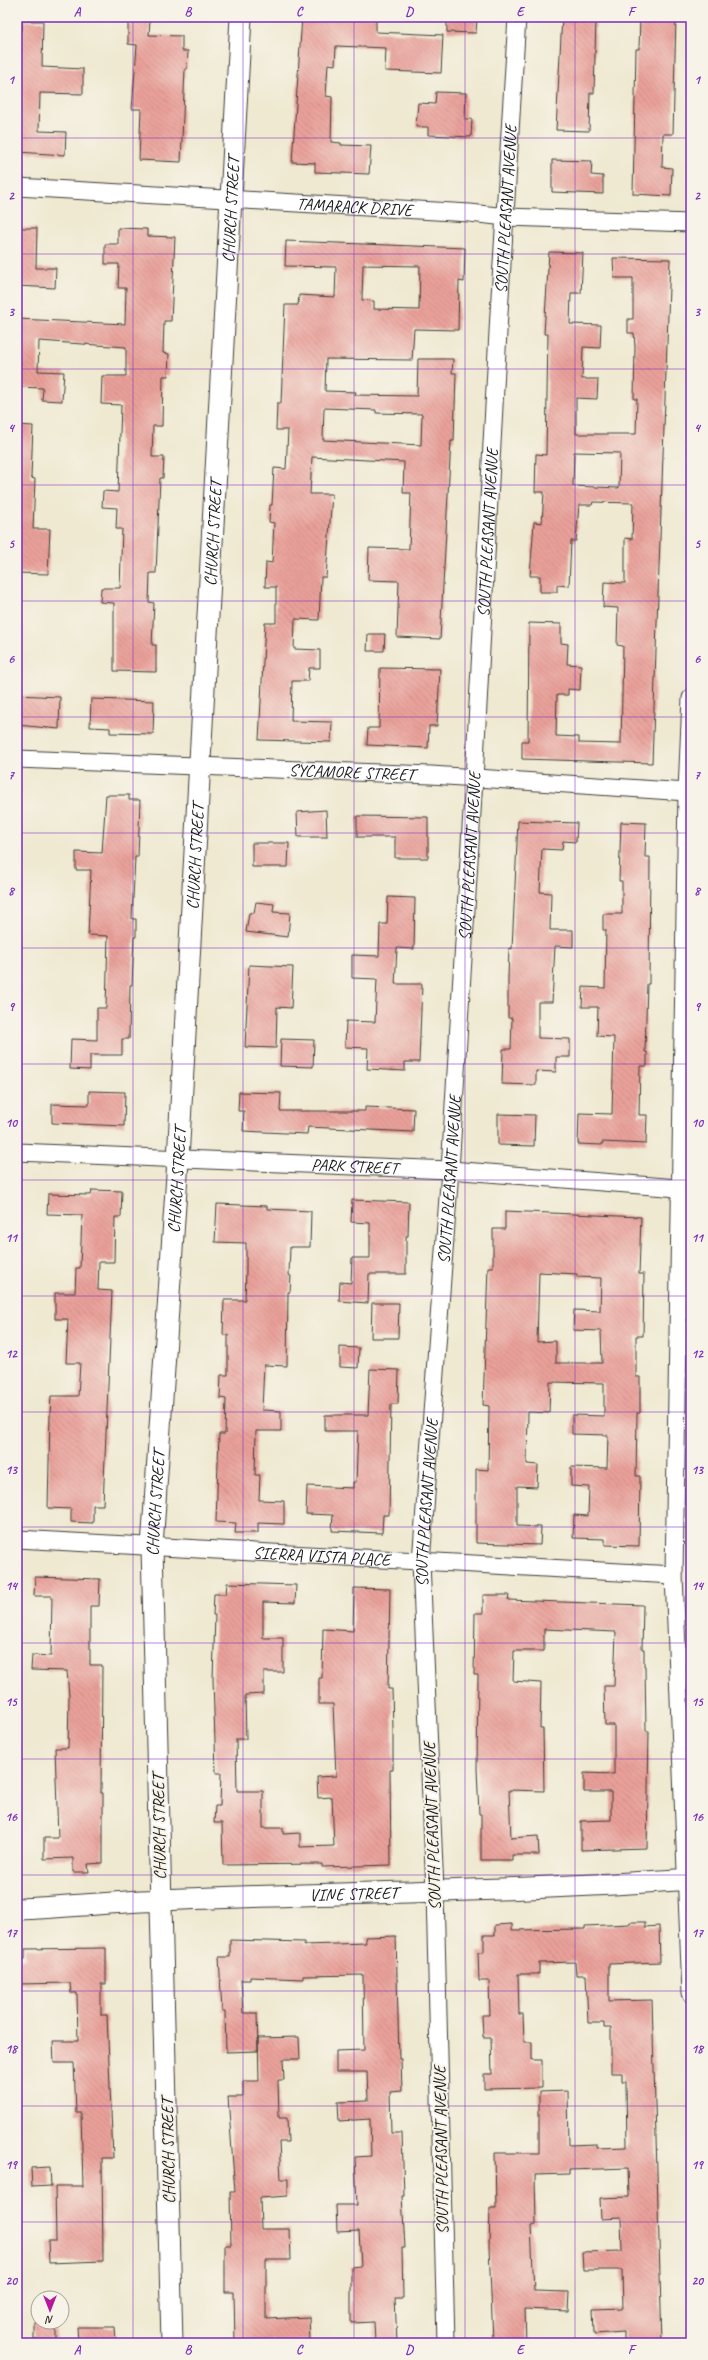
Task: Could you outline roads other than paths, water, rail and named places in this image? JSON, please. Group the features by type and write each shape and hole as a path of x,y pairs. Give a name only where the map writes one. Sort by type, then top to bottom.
{"street":[{"name":"CHURCH STREET","path":"172,2343 152,1547 178,1160 199,766 233,199 241,17"},
{"name":"SOUTH PLEASANT AVENUE","path":"446,2343 435,1891 421,1562 450,1170 474,779 499,313 517,17"},
{"name":"TAMARACK DRIVE","path":"17,188 470,213 506,217 691,223"},
{"path":"691,698 687,792 686,1189 674,1575 689,1880 691,1993"},
{"name":"SYCAMORE STREET","path":"17,759 474,779 687,792"},
{"name":"PARK STREET","path":"17,1152 178,1160 450,1170 686,1189"},
{"name":"SIERRA VISTA PLACE","path":"17,1539 674,1575"},
{"name":"VINE STREET","path":"17,1909 86,1906 161,1900 435,1891 689,1880"}]}
